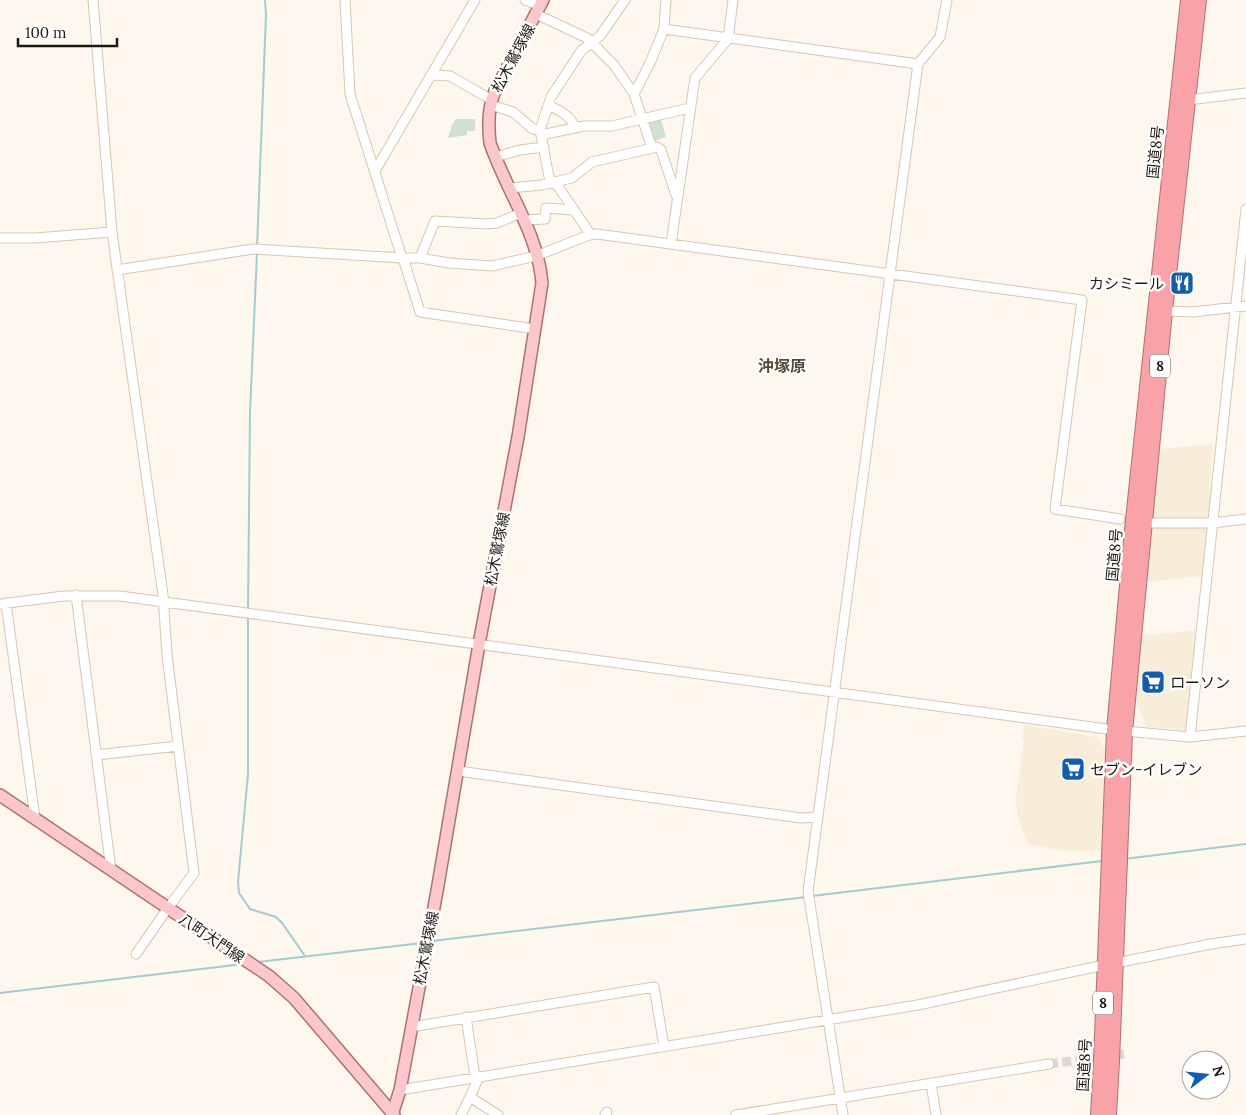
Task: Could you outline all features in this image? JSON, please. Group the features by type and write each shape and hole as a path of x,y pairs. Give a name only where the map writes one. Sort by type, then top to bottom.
{"highway":[{"name":"国道8号","path":"1098,1115 1102,1025 1110,964 1120,731 1132,529 1188,0"},
{"name":"国道8号","path":"1120,731 1199,0"},
{"name":"国道8号","path":"1109,1115 1114,1003 1110,964"},
{"name":"8","path":"1114,1003 1118,1115"},
{"name":"8","path":"1091,1115 1102,1025"}],"main road":[{"name":"松木鷲塚線","path":"393,1114 400,1090 430,930 536,329 542,283 541,270 523,217 495,158 490,143 489,130 491,103 540,6"},
{"name":"八町大門線","path":"0,795 269,976 294,998 393,1114"}],"street":[{"path":"93,0 112,232 146,462 164,601 167,655 194,873 136,954"},
{"path":"345,0 350,94 420,312 536,329"},
{"path":"375,171 475,0"},
{"path":"525,0 540,6 587,38 614,64 634,94 652,148"},
{"path":"591,235 552,182 541,133 551,97 559,83 581,51 609,24 625,0"},
{"path":"634,94 650,63 664,29 666,0"},
{"path":"671,244 676,195 695,78 728,39 733,0"},
{"path":"843,1115 808,891 918,64 940,37 946,0"},
{"path":"664,29 918,64"},
{"path":"432,75 450,76 491,103 513,112 533,129 541,133 584,126 612,126 685,108 690,109"},
{"path":"1188,100 1246,93"},
{"path":"550,106 562,111 572,121 575,128"},
{"path":"495,158 520,150 544,147"},
{"path":"509,188 542,185 572,178 592,162 657,147 661,150 676,195"},
{"path":"420,258 435,221 487,224 523,217 545,220 546,208 574,210"},
{"path":"1190,737 1246,209"},
{"path":"0,238 35,238 112,232"},
{"path":"117,270 252,249 420,258 492,266 536,256 591,235 605,234 1082,300 1055,509 1120,519"},
{"path":"1165,311 1192,312 1246,306"},
{"path":"1153,523 1213,523 1246,518"},
{"path":"76,595 111,870"},
{"path":"35,818 3,603 76,595 108,595 164,601 1120,731 1190,737 1246,731"},
{"path":"96,755 178,746"},
{"path":"458,771 801,818 817,817"},
{"path":"400,1090 918,1005 1110,964 1211,944 1246,940"},
{"path":"411,1027 654,987 664,1046"},
{"path":"461,1115 477,1081 466,1017"},
{"path":"736,1115 1049,1064"},
{"path":"931,1083 936,1115"},
{"path":"470,1097 498,1115"}],"shaded area":[{"path":"1213,444 1209,489 1213,490 1210,520 1151,521 1159,449"},
{"path":"1151,525 1209,525 1207,554 1204,558 1202,576 1146,582"},
{"path":"1197,630 1187,730 1147,727 1136,702 1141,636"},
{"path":"1024,725 1097,737 1107,752 1102,851 1066,851 1030,845 1026,841 1017,813 1016,798 1024,740 1022,740"}],"green space":[{"path":"456,119 475,119 475,131 467,131 467,135 448,138"},
{"path":"661,119 666,137 654,141 646,122"}],"waterway":[{"path":"257,247 265,0"},
{"path":"248,610 250,413 257,252"},
{"path":"248,617 248,774 238,882 239,893 250,909 276,917 305,956"},
{"path":"1124,859 1246,844"},
{"path":"812,896 1102,861"},
{"path":"432,941 807,897"},
{"path":"258,962 422,943"},
{"path":"0,993 243,964"}],"tunnel":[{"path":"1049,1064 1124,1054"}],"place":[{"name":"カシミール","path":"1182,283"},
{"name":"ローソン","path":"1153,682"},
{"name":"セブン-イレブン","path":"1073,769"}],"district":[{"name":"沖塚原","path":"782,366"}]}
